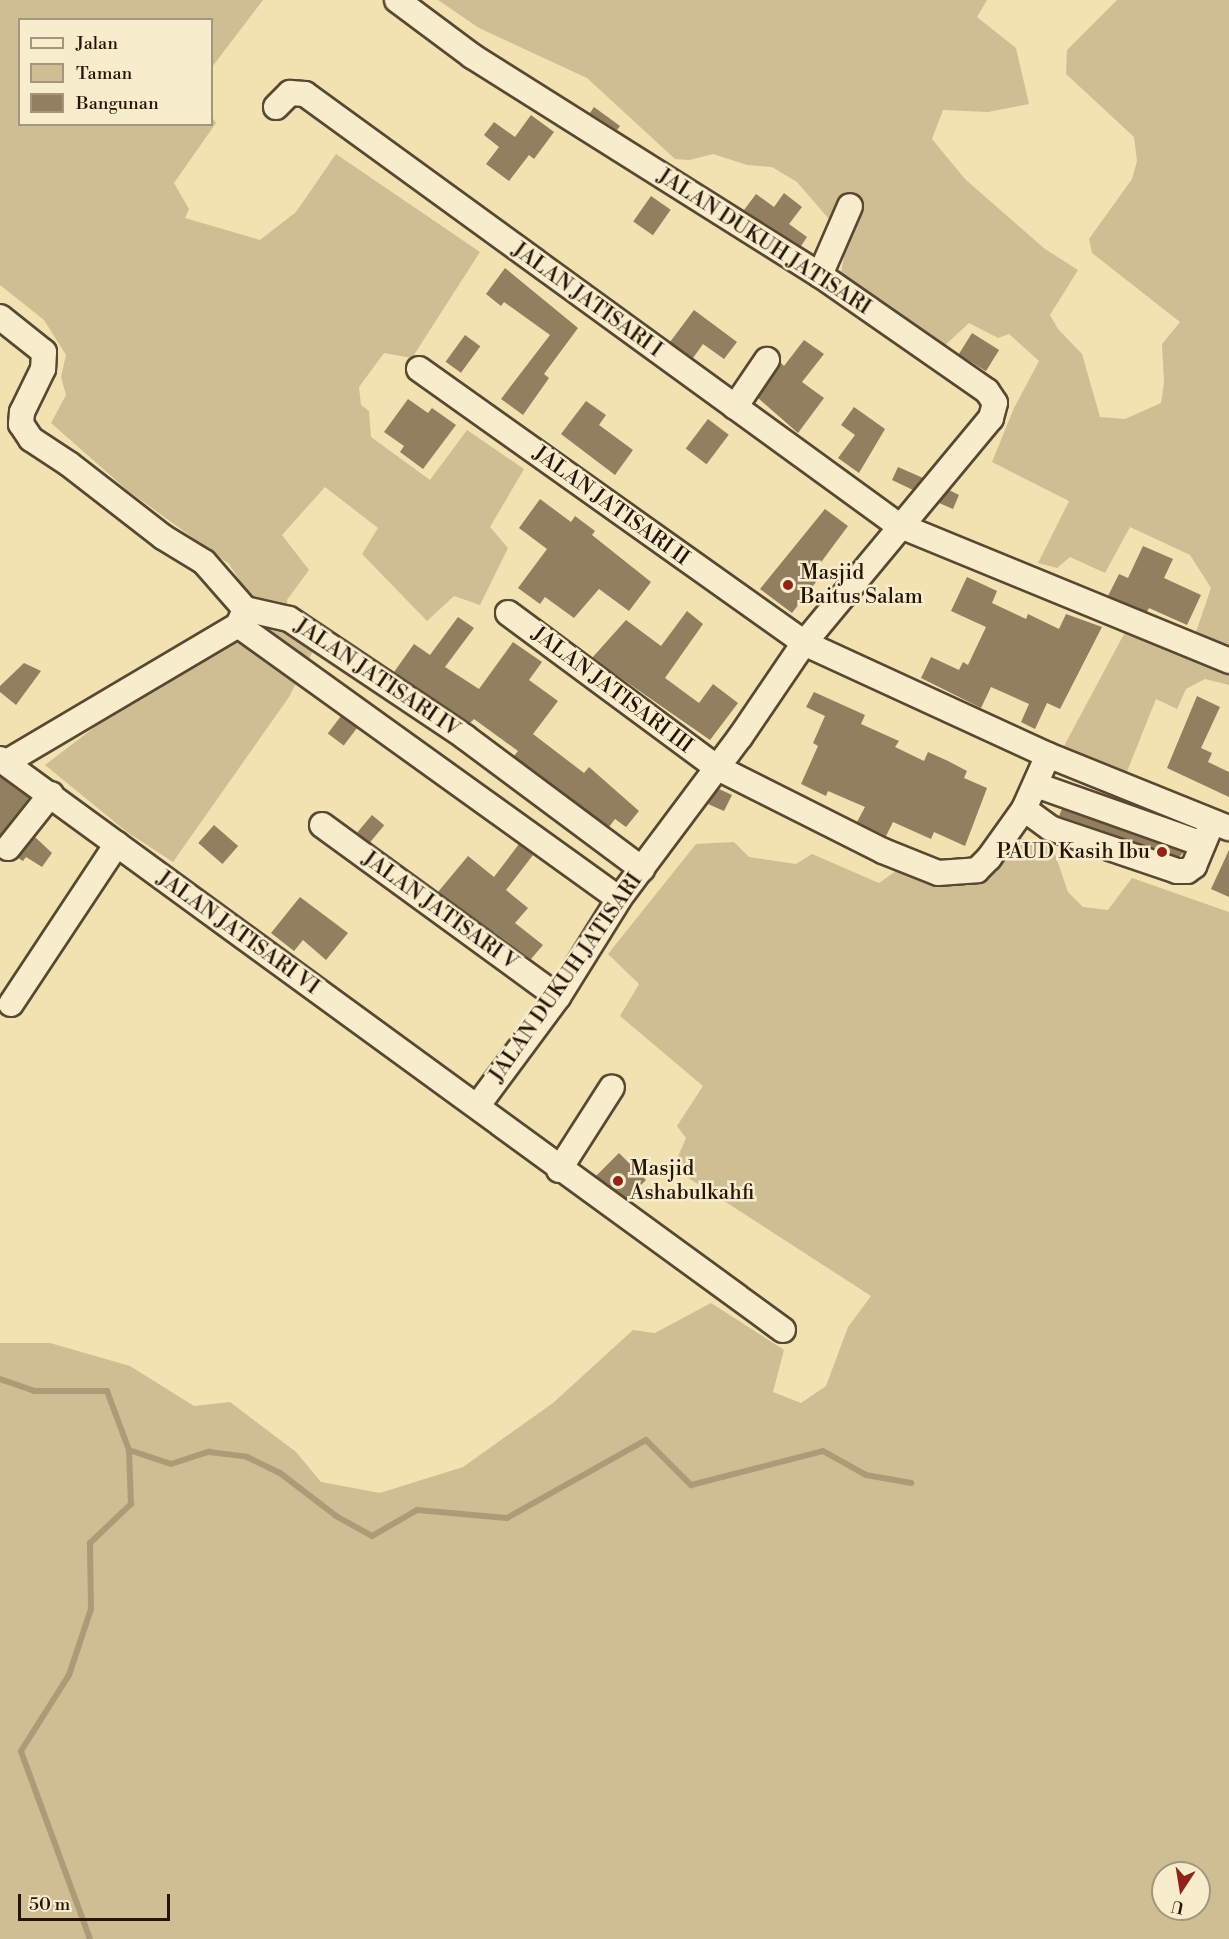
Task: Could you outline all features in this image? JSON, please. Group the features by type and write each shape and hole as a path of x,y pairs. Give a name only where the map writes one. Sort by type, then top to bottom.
{"street":[{"name":"JALAN DUKUH JATISARI","path":"397,0 472,56 820,275 987,391 994,403 992,418 898,525 804,643 619,899 558,998 478,1105 559,1170 783,1330"},
{"name":"JALAN JATISARI I","path":"276,107 290,93 305,94 898,525"},
{"path":"820,275 850,206"},
{"path":"0,317 41,347 45,358 43,369 25,400 21,424 24,433 163,537 204,562 242,617 619,899"},
{"path":"735,407 766,360"},
{"name":"JALAN JATISARI II","path":"419,369 804,643"},
{"path":"898,525 1229,661"},
{"name":"JALAN JATISARI III","path":"508,613 716,767"},
{"path":"3,761 242,617"},
{"name":"JALAN JATISARI IV","path":"242,617 289,619 465,737 642,869"},
{"path":"804,643 1214,832"},
{"path":"716,767 883,850 950,874 977,870 1024,809 1048,756"},
{"name":"JALAN JATISARI VI","path":"3,761 478,1105"},
{"path":"1036,785 1214,832"},
{"path":"8,848 51,794"},
{"path":"1024,809 1050,828 1163,869 1187,871 1214,832"},
{"name":"JALAN JATISARI V","path":"322,825 558,998"},
{"path":"11,1004 117,844"},
{"path":"559,1170 612,1087"}],"green space":[{"path":"0,0 263,0 213,66 213,18 18,18 18,126 213,126 213,118 216,123 174,183 189,209 185,218 260,240 296,212 336,154 480,252 412,358 384,353 359,387 361,405 369,411 371,437 430,480 467,430 524,469 490,527 508,548 480,605 454,596 427,621 362,554 378,528 325,487 282,535 309,570 287,600 290,636 313,651 289,697 173,862 127,832 45,765 121,707 229,647 247,592 229,564 127,490 51,423 66,395 61,377 66,355 44,320 0,285"},
{"path":"438,0 987,0 977,17 1016,48 1029,104 988,112 943,110 932,139 965,179 1045,249 1078,270 1050,315 1058,329 1082,354 1100,417 1125,419 1161,403 1164,383 1162,344 1180,322 1092,253 1089,239 1132,179 1137,161 1134,137 1066,74 1067,50 1117,0 1229,0 1229,685 1205,679 1186,689 1177,709 1156,699 1126,774 1064,746 1124,634 1184,652 1195,635 1211,588 1190,555 1130,527 1105,573 1070,557 1057,568 1038,563 1069,501 992,462 1014,408 1039,361 1009,334 998,338 969,323 941,349 840,278 847,240 797,182 772,167 747,165 713,154 689,160 675,159 587,78 479,28"},
{"path":"1020,838 1053,848 1068,892 1083,907 1108,910 1132,878 1229,912 1229,1939 0,1939 0,1343 50,1343 130,1366 194,1406 230,1402 296,1452 321,1482 380,1493 463,1467 553,1403 633,1330 655,1333 711,1303 784,1350 773,1392 801,1403 826,1386 848,1327 871,1296 673,1168 686,1138 677,1126 703,1086 620,1016 639,984 608,954 696,844 734,842 749,857 796,864 812,854 879,883 896,871 967,886 996,872"}],"building":[{"path":"594,107 620,126 617,130 590,113"},
{"path":"531,115 554,132 534,159 529,155 509,181 486,164 499,147 484,135 494,122 515,137"},
{"path":"784,193 802,207 789,224 807,237 801,246 744,210 756,194 774,207"},
{"path":"651,196 671,210 653,235 633,221"},
{"path":"505,268 578,328 544,374 549,378 523,415 501,399 550,335 504,302 501,306 486,294"},
{"path":"694,310 737,342 724,359 703,344 693,358 670,342"},
{"path":"972,333 999,350 986,371 959,354"},
{"path":"465,335 480,346 461,373 446,362"},
{"path":"804,340 824,354 802,382 824,398 798,433 758,398 781,363 784,366"},
{"path":"408,399 428,413 432,408 456,425 423,469 400,452 404,446 384,432"},
{"path":"586,401 606,415 599,425 633,450 615,475 561,434"},
{"path":"854,407 885,429 859,473 838,458 855,435 841,425"},
{"path":"708,419 729,435 706,464 686,449"},
{"path":"898,467 923,478 913,490 892,480"},
{"path":"949,490 959,495 953,509 939,503"},
{"path":"540,499 571,522 575,516 595,531 592,535 651,582 629,611 599,589 574,618 545,597 540,604 518,588 547,549 519,528"},
{"path":"825,509 848,526 810,577 816,582 792,613 760,589"},
{"path":"1143,546 1173,559 1164,578 1201,595 1187,625 1149,608 1147,612 1108,596 1119,574 1128,578"},
{"path":"967,577 997,591 992,603 1026,619 1028,614 1059,629 1066,614 1102,627 1060,709 1047,703 1035,729 1021,722 1029,704 991,687 981,708 921,678 931,657 959,670 963,662 968,665 986,627 951,611"},
{"path":"687,611 703,624 665,678 699,703 713,684 738,703 710,740 592,658 626,620 661,646"},
{"path":"458,617 474,628 445,667 479,689 513,642 542,662 529,680 558,701 533,734 584,773 589,767 639,811 626,827 615,819 609,827 514,756 518,751 474,719 470,723 394,672 414,644 430,655"},
{"path":"24,663 41,671 16,705 0,692 0,686"},
{"path":"814,692 865,715 861,724 899,741 895,747 924,761 928,752 967,771 964,778 987,788 965,846 934,832 931,839 893,822 886,836 857,822 865,807 828,791 826,796 801,784 818,746 813,743 825,716 806,707"},
{"path":"1197,696 1220,707 1201,748 1212,753 1208,762 1229,772 1229,797 1167,768"},
{"path":"341,716 357,728 344,746 328,734"},
{"path":"0,777 29,798 0,835"},
{"path":"719,789 732,795 724,811 708,804"},
{"path":"1062,809 1184,852 1179,857 1059,816"},
{"path":"372,815 384,825 369,843 357,833"},
{"path":"214,825 238,846 222,864 198,843"},
{"path":"35,837 52,853 42,867 26,857 23,861 18,858"},
{"path":"519,844 533,855 506,890 528,908 515,923 543,945 531,959 438,892 468,856 494,877"},
{"path":"1229,850 1229,897 1211,889"},
{"path":"300,897 348,933 326,960 303,940 294,951 271,933"},
{"name":"Masjid Ashabulkahfi","path":"619,1153 646,1180 627,1199 596,1176"}],"waterway":[{"path":"0,1379 34,1391 107,1391 129,1450 171,1464 209,1452 247,1457 280,1473 336,1516 372,1536 417,1510 507,1518 646,1440 691,1485 823,1451 866,1475 911,1483"},
{"path":"90,1939 21,1751 69,1675 91,1609 90,1543 131,1504 129,1450"}],"place":[{"name":"Masjid Baitus Salam","path":"788,585"},
{"name":"PAUD Kasih Ibu","path":"1162,852"},
{"name":"Masjid Ashabulkahfi","path":"618,1181"}]}
